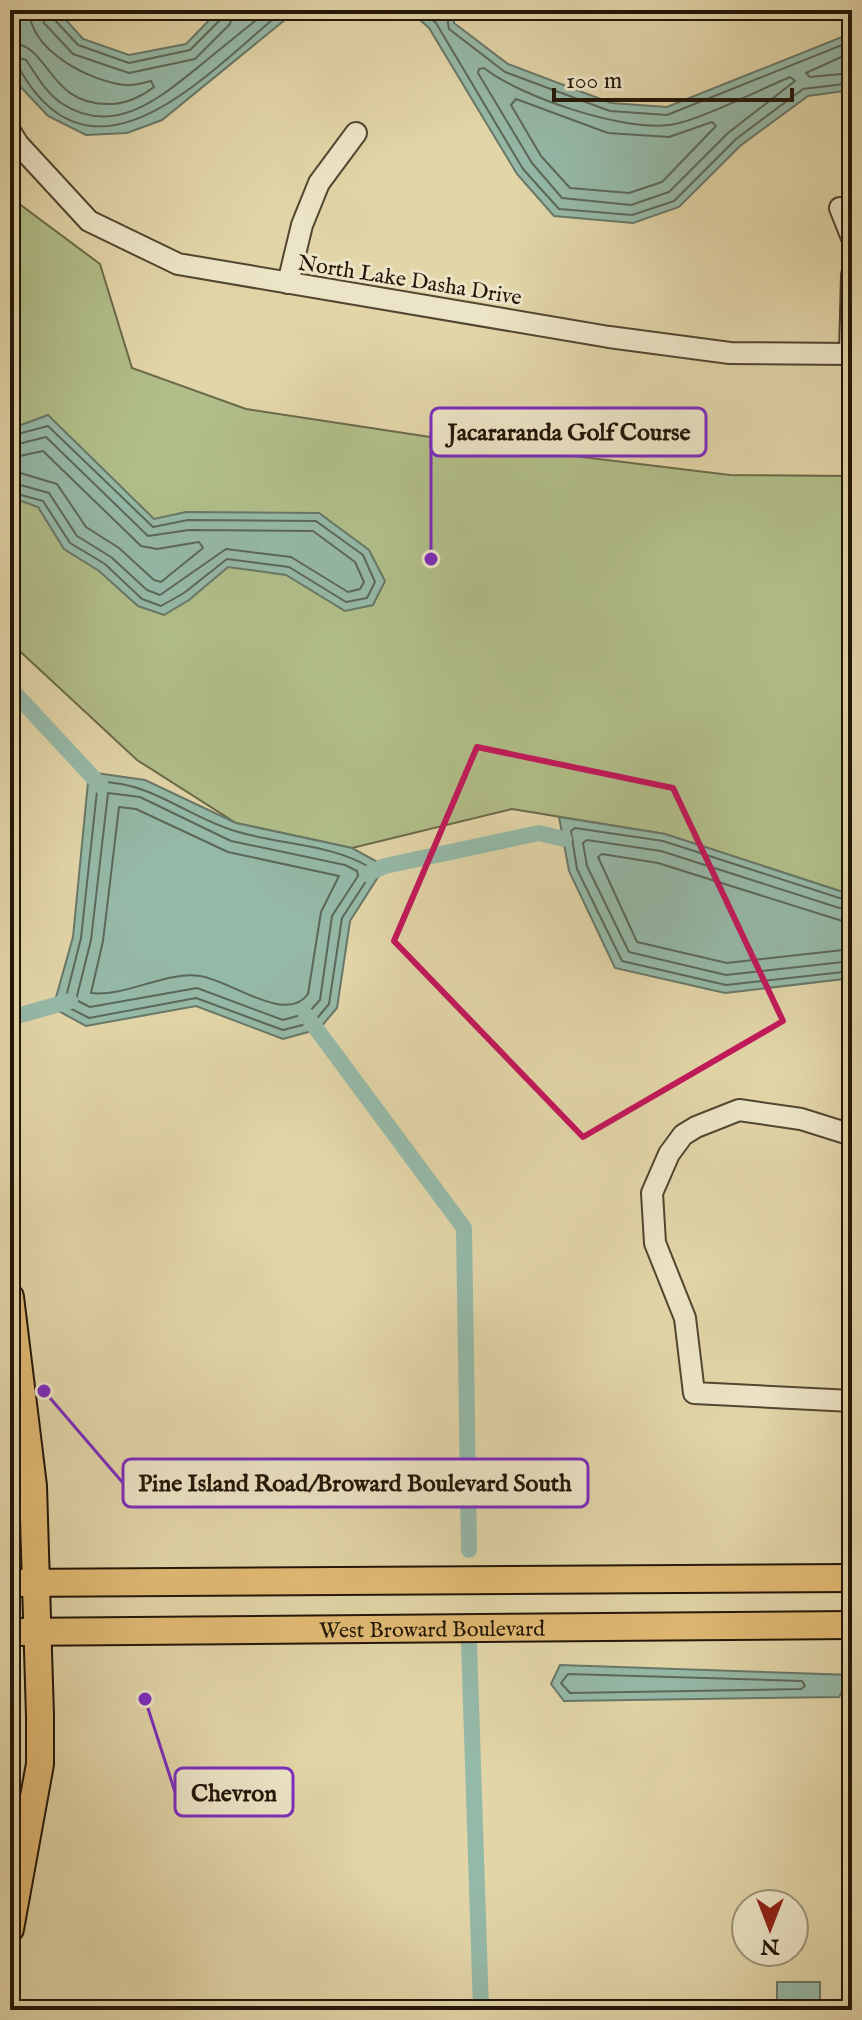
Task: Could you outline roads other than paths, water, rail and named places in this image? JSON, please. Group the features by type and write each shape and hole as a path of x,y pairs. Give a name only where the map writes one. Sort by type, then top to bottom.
{"main road":[{"path":"10,1297 32,1472 38,1583 40,1764 10,1929"},
{"path":"10,1583 852,1578"},
{"name":"West Broward Boulevard","path":"10,1632 852,1625"}],"street":[{"name":"North Lake Dasha Drive","path":"10,131 18,144 89,221 178,264 609,337 730,353 851,354"},
{"path":"288,283 302,225 319,183 356,133"},
{"path":"840,208 852,238"},
{"path":"851,354 852,275"},
{"path":"852,1135 801,1119 739,1110 683,1135 652,1193 655,1243 685,1318 694,1393 852,1401"}],"water":[{"path":"10,10 57,10 83,39 129,55 186,44 219,10 297,10 162,120 127,133 86,135 48,116 16,82 10,60"},
{"path":"409,10 454,10 454,23 508,64 611,103 667,107 852,33 852,90 808,96 740,146 679,207 633,223 554,216 517,174 429,28"},
{"path":"48,415 154,519 186,512 319,513 369,550 385,581 373,605 345,611 286,575 228,567 189,600 164,615 138,606 99,571 64,549 38,507 10,497 10,429"},
{"path":"89,772 145,780 236,823 352,848 385,866 350,921 337,1008 319,1029 283,1039 196,1006 86,1026 53,1008 73,937"},
{"path":"559,817 665,834 852,895 852,978 725,993 615,968 569,871"},
{"path":"560,1665 852,1675 839,1697 564,1701 551,1684"},
{"path":"777,1982 820,1982 820,2004 777,2004"}],"waterway":[{"path":"10,688 101,786"},
{"path":"367,874 385,866 539,833 564,839"},
{"path":"10,1018 70,1001"},
{"path":"306,1015 464,1228 469,1550"},
{"path":"469,1643 481,2010"}],"place":[{"name":"Jacararanda Golf Course","path":"431,559"},
{"name":"Pine Island Road/Broward Boulevard South","path":"44,1391"},
{"name":"Chevron","path":"145,1699"}]}
